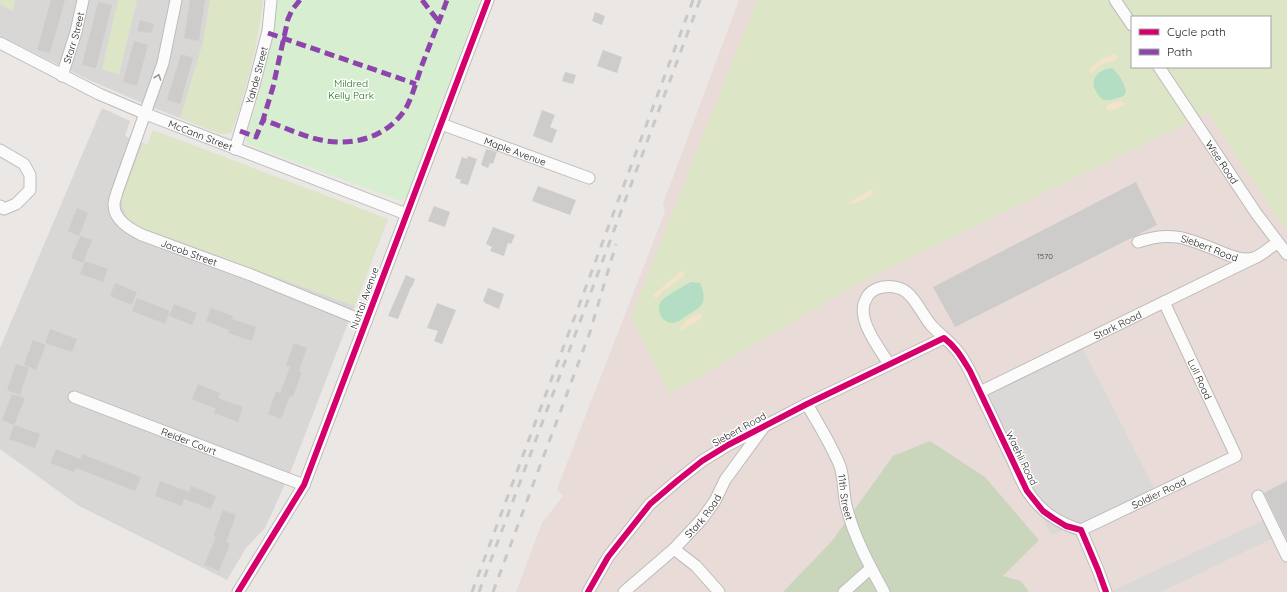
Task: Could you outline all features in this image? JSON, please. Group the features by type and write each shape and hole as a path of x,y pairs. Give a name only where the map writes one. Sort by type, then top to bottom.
{"street":[{"name":"Starr Street","path":"62,76 76,32 83,0"},
{"name":"Jacob Street","path":"176,0 163,63 117,192 114,205 117,215 123,224 142,235 251,275 366,322"},
{"name":"Yahde Street","path":"235,149 268,33 271,0"},
{"name":"Nuttal Avenue","path":"238,592 304,485 488,0"},
{"path":"1116,0 1131,23"},
{"name":"McCann Street","path":"0,43 99,94 146,114 406,214"},
{"name":"Wise Road","path":"1160,68 1256,213 1287,254"},
{"name":"Maple Avenue","path":"441,124 589,178"},
{"path":"0,150 24,164 30,174 30,190 16,204 2,207"},
{"name":"Siebert Road","path":"1138,242 1163,235 1181,237 1231,256 1242,259 1254,258"},
{"path":"1254,258 1277,242"},
{"name":"Stark Road","path":"980,392 1254,258"},
{"name":"Waehli Road","path":"889,364 867,326 862,307 871,292 881,288 893,286 904,289 932,325 953,345 961,356 1030,496 1043,511 1053,518 1066,526 1080,530"},
{"name":"Lull Road","path":"1164,302 1236,456"},
{"name":"Siebert Road","path":"588,592 608,557 650,504 702,461 728,445 807,404 944,338"},
{"name":"Reider Court","path":"74,397 304,485"},
{"name":"11th Street","path":"807,404 832,449 840,468 846,505 854,529 871,568 884,592"},
{"name":"Stark Road","path":"624,592 674,549 702,519 715,501 729,474 764,426"},
{"name":"Soldier Road","path":"1080,530 1236,456"},
{"path":"1258,496 1287,556"},
{"path":"1080,530 1106,592"},
{"path":"674,549 696,566 719,592"},
{"path":"844,592 871,568"}],"shaded area":[{"path":"0,0 263,0 254,54 240,107 231,133 221,134 154,108 89,80 0,36"},
{"path":"739,0 1287,0 1287,592 516,592 542,523 563,496 557,489 665,212 663,204"},
{"path":"102,108 130,121 125,136 148,145 388,219 291,471 265,528 246,548 227,580 79,506 0,449 0,348"},
{"path":"1080,343 1157,494 1051,535 983,390"},
{"path":"1268,518 1277,536 1161,592 1110,592"}],"green space":[{"path":"0,0 15,0 13,11 0,4"},
{"path":"118,0 137,0 119,75 102,69"},
{"path":"210,0 263,0 251,67 231,133 221,134 180,118 203,42"},
{"name":"Mildred Kelly Park","path":"277,0 479,0 407,197 401,201 247,144 245,140 248,127 264,76"},
{"path":"757,0 1287,0 1287,231 1208,113 857,284 670,394 631,317"},
{"path":"1112,68 1121,78 1126,91 1124,96 1104,100 1095,89 1094,80 1102,71"},
{"path":"153,130 388,219 354,306 135,225 125,214 121,200 143,143 147,145"},
{"path":"691,282 700,283 704,300 700,306 678,322 668,322 662,318 659,307 662,300"},
{"path":"930,441 985,477 1039,540 1003,576 1021,581 1029,592 783,592 832,541 893,456"}],"sand":[{"path":"1117,54 1117,58 1113,62 1107,62 1099,66 1091,73 1089,70 1094,65 1104,58"},
{"path":"1119,101 1125,103 1124,106 1110,111 1106,109 1109,104"},
{"path":"872,189 873,194 865,199 848,204 848,203"},
{"path":"681,271 684,272 684,276 662,292 658,298 655,298 653,295"},
{"path":"700,314 702,315 700,319 682,330 680,329 688,319"}],"building":[{"path":"51,0 65,0 50,53 37,50"},
{"path":"190,0 205,0 199,41 184,38"},
{"path":"98,2 112,5 96,68 82,65"},
{"path":"595,12 605,16 602,25 592,21"},
{"path":"140,20 154,24 151,33 137,31"},
{"path":"134,41 148,45 137,86 123,82"},
{"path":"603,50 622,57 617,73 597,66"},
{"path":"181,54 193,58 180,104 167,100"},
{"path":"565,72 576,75 573,84 562,81"},
{"path":"542,110 555,115 550,127 557,130 552,143 533,136"},
{"path":"486,149 497,152 493,164 490,163 488,168 481,165"},
{"path":"468,156 477,159 468,185 460,183 461,180 455,178 462,157 467,159"},
{"path":"1136,182 1157,225 955,327 933,287"},
{"path":"538,186 576,200 570,215 532,201"},
{"path":"434,206 450,212 445,227 428,221"},
{"path":"77,208 88,213 79,236 68,231"},
{"path":"493,227 515,235 511,244 508,243 504,256 490,251 492,247 486,244"},
{"path":"80,236 92,240 83,263 71,258"},
{"path":"85,261 108,269 103,282 80,274"},
{"path":"406,275 415,279 398,319 388,316"},
{"path":"115,283 137,292 132,305 110,296"},
{"path":"488,288 504,294 499,309 483,301"},
{"path":"137,298 170,311 165,324 132,311"},
{"path":"437,303 456,310 442,344 434,341 438,331 427,328"},
{"path":"174,304 197,313 192,325 169,316"},
{"path":"211,308 233,316 232,319 256,327 252,341 228,333 229,330 206,321"},
{"path":"50,329 77,339 72,352 45,343"},
{"path":"33,340 46,345 36,370 24,365"},
{"path":"294,343 307,348 299,371 302,372 293,397 290,396 281,419 268,414 276,391 280,393 290,367 286,365"},
{"path":"16,364 29,368 20,395 7,390"},
{"path":"198,384 220,393 218,398 243,407 238,422 214,413 216,409 192,399"},
{"path":"12,394 25,398 14,425 2,420"},
{"path":"14,425 40,434 35,448 9,439"},
{"path":"56,449 80,459 82,454 141,477 135,491 76,468 74,472 50,463"},
{"path":"160,481 189,492 191,486 216,496 211,509 184,499 182,506 155,496"},
{"path":"1287,481 1287,540 1264,493"},
{"path":"223,510 236,515 226,542 230,544 219,571 204,565 216,537 213,536"}],"railway":[{"path":"472,592 693,0"},
{"path":"479,592 700,0"},
{"path":"493,592 590,332 616,244"}],"marked path":[{"path":"300,0 292,10 288,19 273,87 263,120 314,138 333,142 357,141 369,138 380,133 398,118 406,108 413,92 447,0"},
{"path":"422,0 439,22"},
{"path":"268,33 416,84"},
{"path":"240,131 256,137 263,120"}],"cycle path":[{"path":"238,592 304,485 488,0"},
{"path":"588,592 608,557 650,504 702,461 728,445 807,404 944,338 955,349 970,371 1027,491 1043,511 1066,526 1081,530 1106,592"}]}
